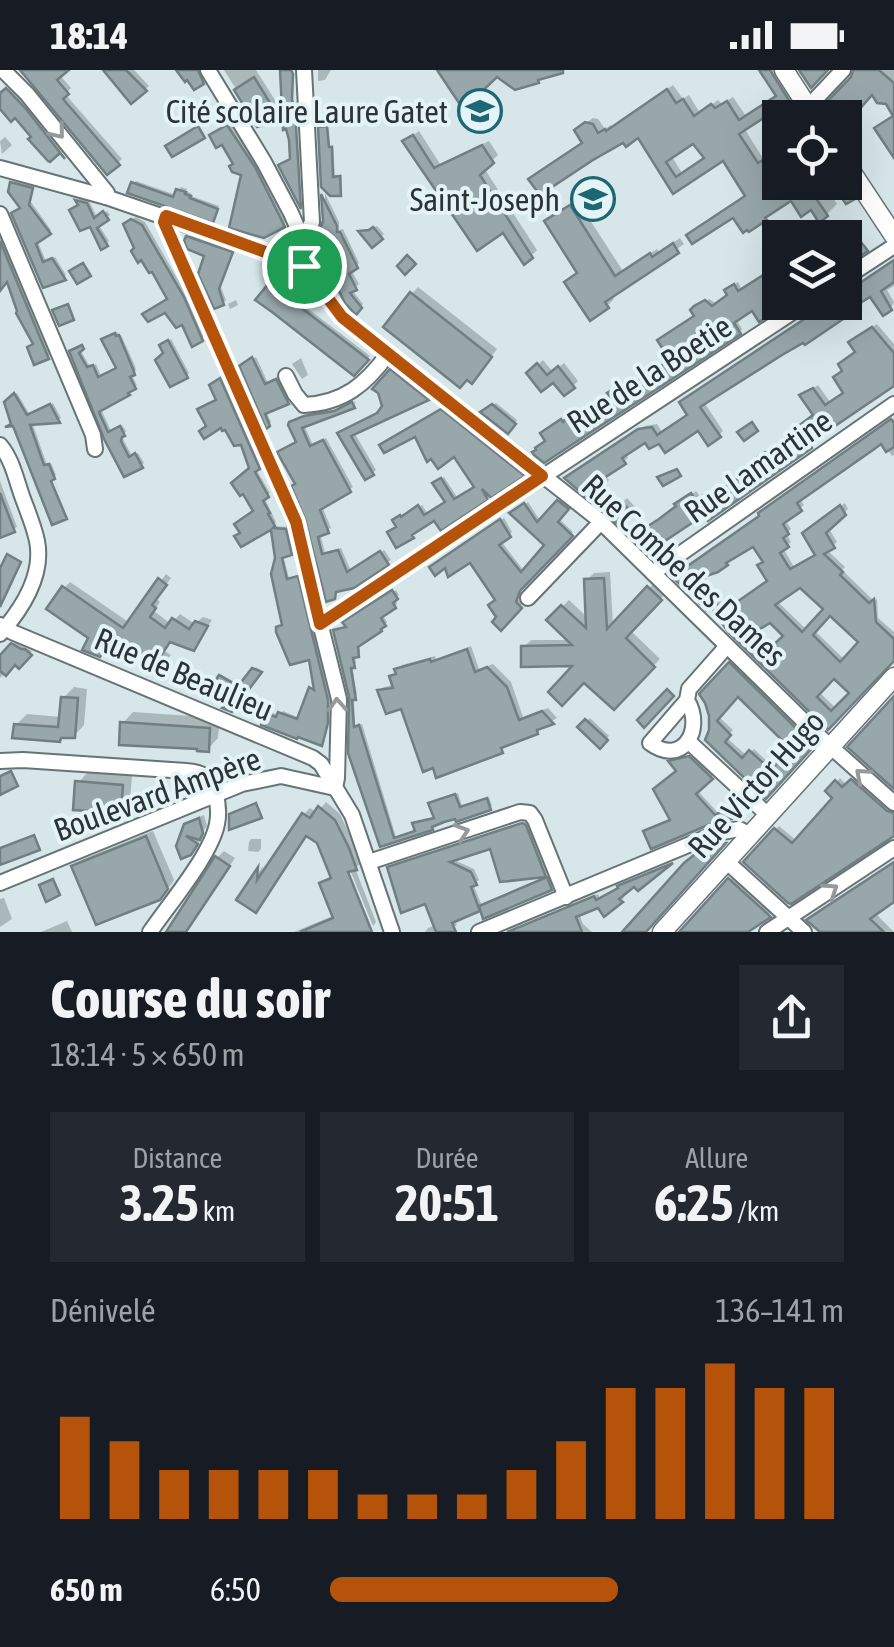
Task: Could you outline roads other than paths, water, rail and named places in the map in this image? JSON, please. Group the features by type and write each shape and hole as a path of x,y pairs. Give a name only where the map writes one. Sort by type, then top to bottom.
{"main road":[{"path":"784,70 804,100"},
{"path":"862,188 894,236"},
{"name":"Rue Victor Hugo","path":"662,932 894,677"}],"street":[{"path":"3,70 108,193 106,197"},
{"path":"0,168 166,216 304,266 301,236 264,162 208,70"},
{"path":"301,236 312,222 304,70"},
{"path":"821,100 843,70"},
{"path":"0,214 93,435 94,449"},
{"path":"166,216 164,222 296,522 338,699 334,788"},
{"path":"862,267 894,246"},
{"name":"Rue Combe des Dames","path":"304,266 342,317 600,522 830,747 894,803"},
{"name":"Rue de la Boetie","path":"320,624 780,320"},
{"path":"286,376 304,405 319,404 355,390 388,354"},
{"name":"Rue Lamartine","path":"653,573 894,404"},
{"path":"0,445 10,460 37,540 38,559 29,592 2,629"},
{"path":"528,598 600,522"},
{"name":"Rue de Beaulieu","path":"2,629 314,758 352,815 392,932"},
{"path":"687,700 694,715 688,741 670,751 655,748 650,744 687,700 689,689 727,646"},
{"path":"688,741 768,815"},
{"path":"0,762 22,760 198,772 209,778 216,795 217,824 206,850 150,932"},
{"name":"Boulevard Ampère","path":"0,883 242,784 281,776 334,788"},
{"path":"369,862 520,812 530,813 566,897"},
{"path":"479,932 717,833 738,829 750,835"},
{"path":"767,932 894,848"},
{"path":"726,861 804,932"}],"place":[{"name":"Cité scolaire Laure Gatet","path":"480,111"},
{"name":"Saint-Joseph","path":"593,199"}]}
